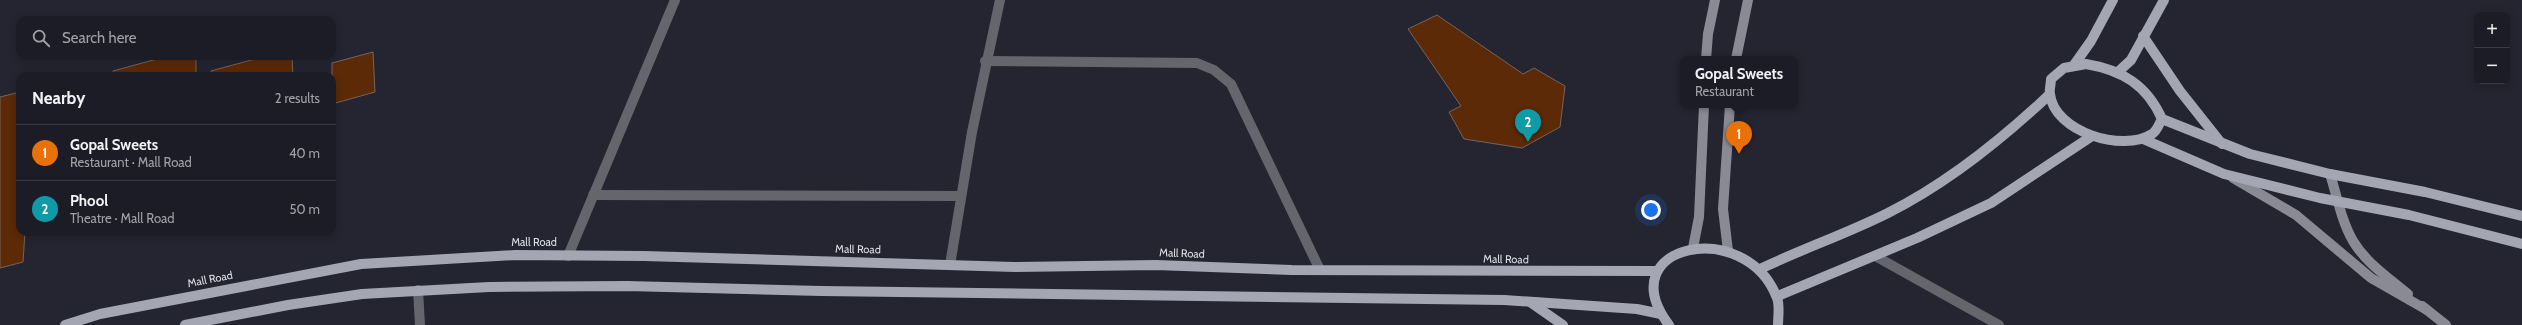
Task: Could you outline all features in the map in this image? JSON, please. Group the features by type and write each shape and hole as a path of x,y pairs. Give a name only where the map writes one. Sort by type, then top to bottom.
{"main road":[{"path":"1706,56 1708,34 1715,0"},
{"path":"1737,56 1748,0"},
{"path":"2074,65 2091,41 2113,0"},
{"path":"2118,72 2131,60 2164,0"},
{"path":"2143,36 2180,91 2222,144"},
{"path":"2162,119 2152,134 2143,139 2119,142 2092,136 2068,123 2055,109 2048,95 2048,86 2056,72 2074,65 2098,66 2118,72 2146,90 2153,99 2162,119 2250,154 2330,174 2425,192 2522,216"},
{"path":"1760,269 1801,249 1887,214 1924,193 1979,157 2048,95"},
{"path":"1693,248 1699,217 1704,108"},
{"path":"1728,251 1723,208 1730,108"},
{"path":"1778,296 1875,256 1991,203 2092,136"},
{"path":"2143,139 2224,174 2296,215 2370,278 2427,310"},
{"path":"2224,174 2313,196 2409,215 2522,244"},
{"path":"2330,174 2358,248 2373,265 2446,325"},
{"path":"1670,325 1661,314 1654,292 1657,271 1666,260 1678,252 1693,248 1710,247 1728,251 1745,258 1760,269 1771,282 1778,296 1781,311 1778,325"},
{"name":"Mall Road","path":"65,325 138,307 361,264 515,255 1015,267 1156,265 1320,270 1657,271"},
{"path":"185,325 310,301 362,294 418,290 627,286 821,291 1274,296 1530,301 1636,309 1661,314"},
{"path":"1530,301 1563,325"}],"street":[{"path":"568,256 675,0"},
{"path":"950,265 959,196 985,61 1000,0"},
{"path":"985,61 1197,64 1214,70 1231,84 1320,270"},
{"path":"593,195 959,196"},
{"path":"1875,256 1999,325"},
{"path":"418,290 420,325"}],"building":[{"path":"1437,15 1523,74 1534,68 1565,86 1560,127 1522,148 1464,139 1449,112 1461,106 1408,29"},
{"path":"373,52 375,92 336,103 336,72 332,72 332,63"},
{"path":"153,60 196,60 196,72 113,71"},
{"path":"251,60 292,60 293,72 211,71"},
{"path":"16,93 16,236 25,236 23,262 0,268 0,97"}],"place":[{"name":"Phool","path":"1528,142"},
{"name":"Gopal Sweets","path":"1739,154"}]}
